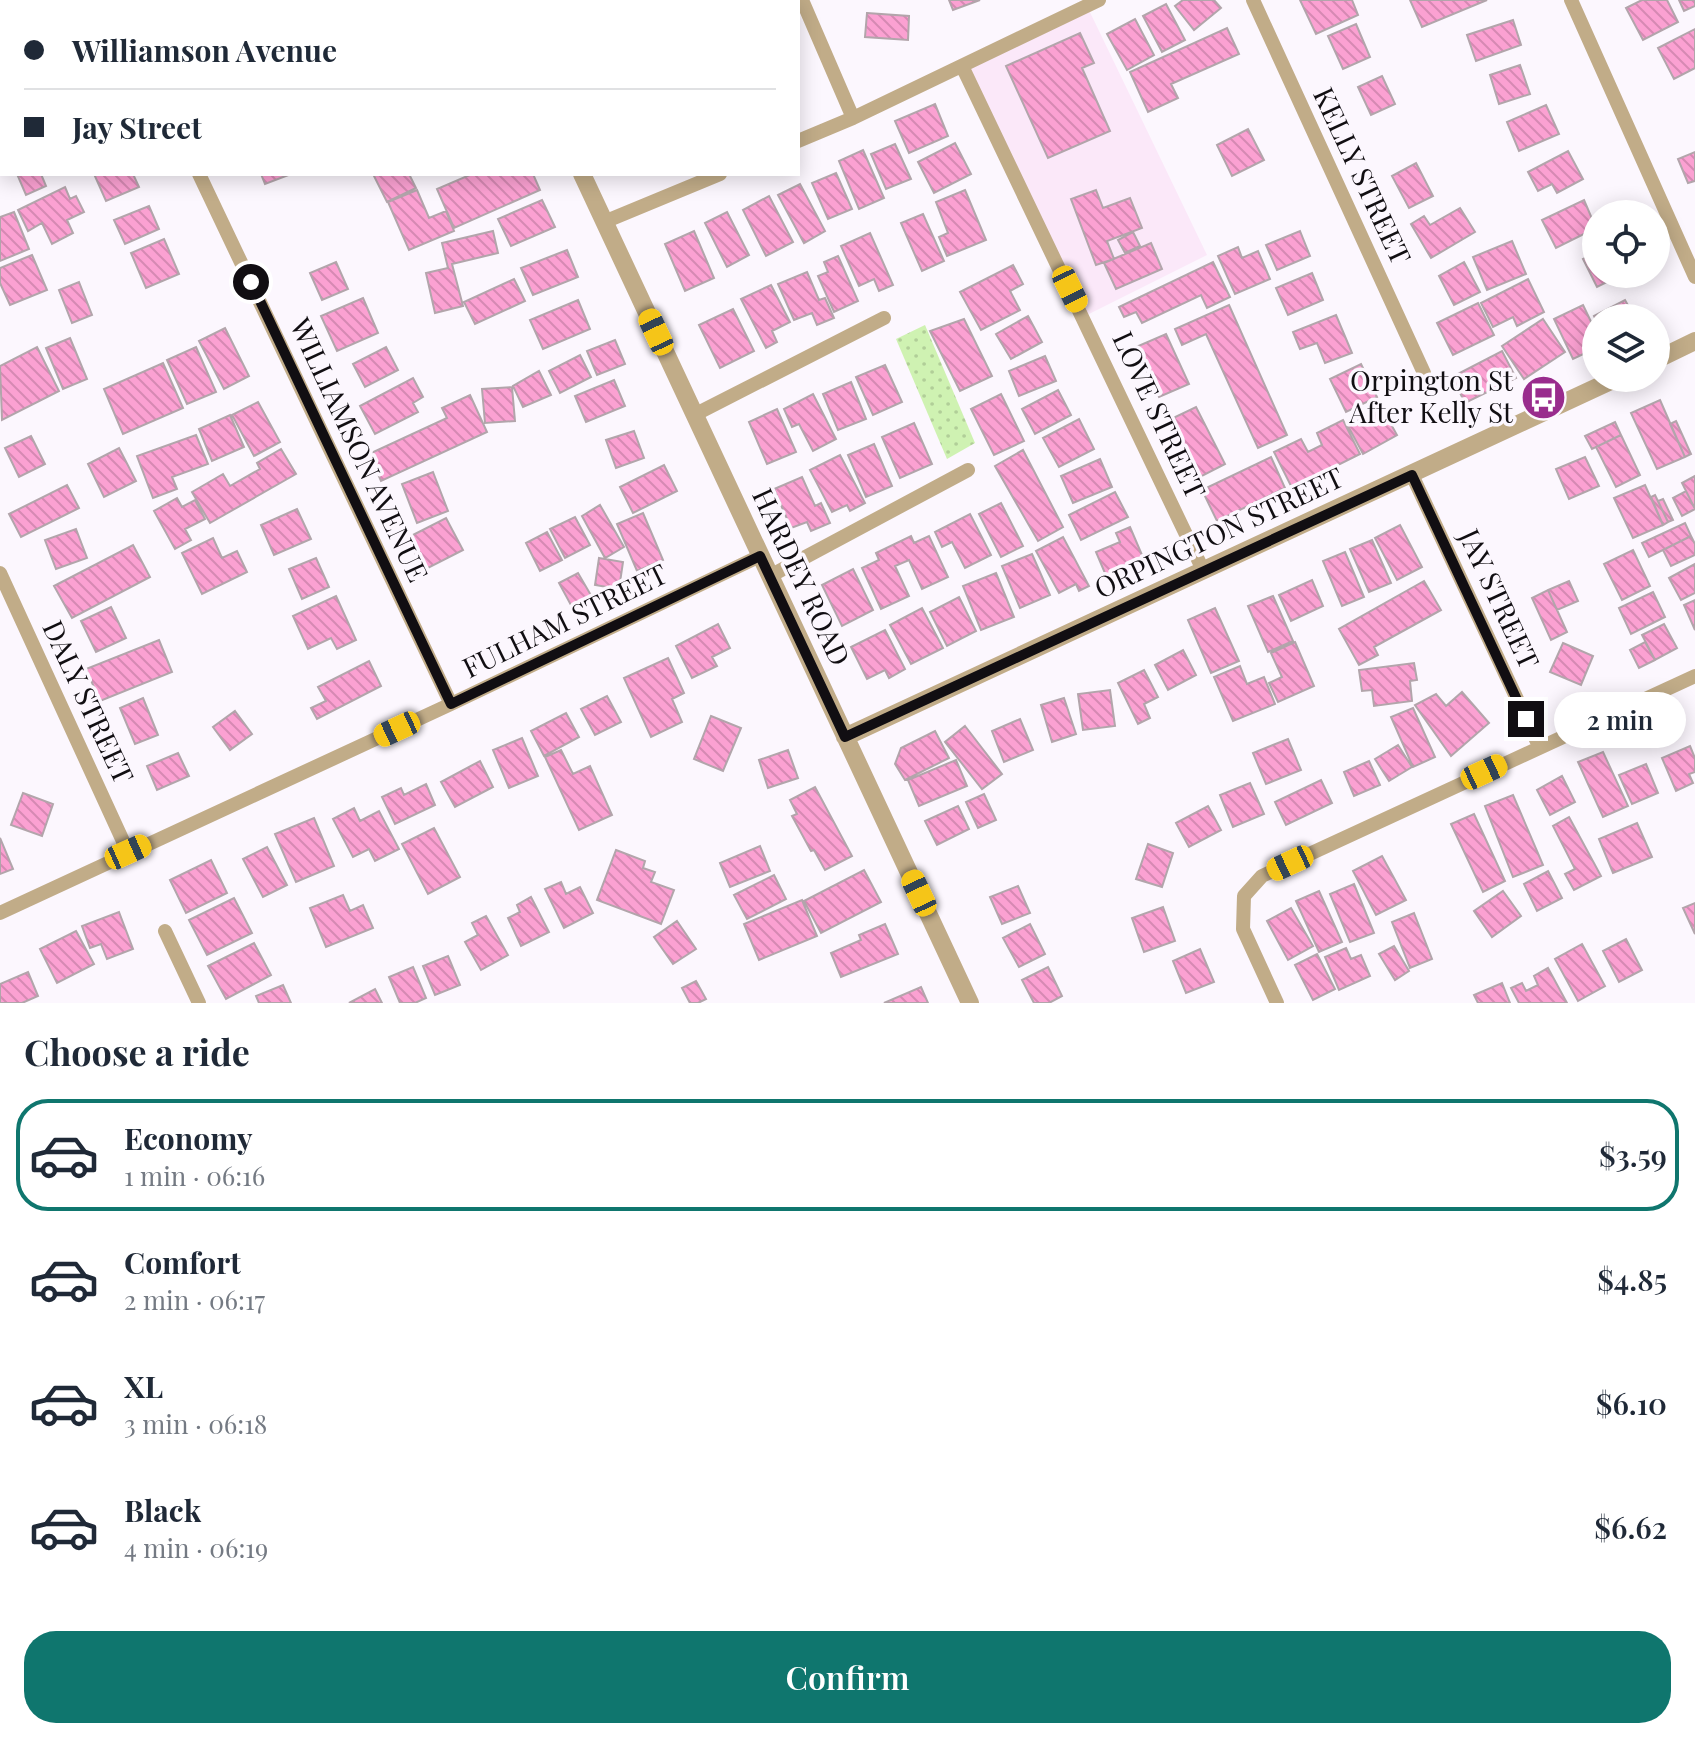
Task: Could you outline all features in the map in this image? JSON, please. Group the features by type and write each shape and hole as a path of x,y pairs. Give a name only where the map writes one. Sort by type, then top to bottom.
{"street":[{"path":"802,0 853,118"},
{"path":"800,140 853,118 1099,0"},
{"name":"KELLY STREET","path":"1253,0 1424,373"},
{"path":"1571,0 1695,277"},
{"name":"LOVE STREET","path":"962,66 1203,570"},
{"name":"WILLIAMSON AVENUE","path":"200,176 451,704"},
{"name":"HARDEY ROAD","path":"583,176 970,1003"},
{"path":"604,222 715,176"},
{"path":"694,415 884,318"},
{"path":"1670,353 1695,341"},
{"name":"ORPINGTON STREET","path":"845,737 1587,392"},
{"path":"770,576 968,470"},
{"name":"JAY STREET","path":"1412,475 1539,746"},
{"name":"FULHAM STREET","path":"0,913 451,704 760,556"},
{"name":"DALY STREET","path":"0,573 128,852"},
{"path":"1277,1003 1243,929 1244,896 1262,876 1695,676"},
{"path":"165,931 199,1003"}],"shaded area":[{"path":"1087,6 1207,255 1083,317 962,66"}],"green space":[{"path":"925,325 975,443 947,459 896,339"}],"building":[{"path":"949,0 980,0 953,10"},
{"path":"1183,0 1214,0 1221,8 1194,30 1175,6"},
{"path":"1300,0 1352,0 1358,15 1316,34"},
{"path":"1410,0 1487,0 1422,27"},
{"path":"1642,0 1667,0 1678,22 1643,40 1626,8"},
{"path":"1679,0 1695,0 1695,6 1684,11"},
{"path":"1166,4 1185,40 1162,52 1143,16"},
{"path":"867,13 909,16 908,40 865,37"},
{"path":"1135,19 1154,55 1127,70 1107,34"},
{"path":"1513,20 1521,45 1476,61 1467,35"},
{"path":"1356,24 1370,57 1343,69 1328,36"},
{"path":"1227,28 1239,54 1171,84 1178,98 1148,112 1130,72"},
{"path":"1695,29 1695,68 1674,79 1658,48"},
{"path":"1080,33 1094,63 1082,68 1110,131 1048,158 1006,66"},
{"path":"1520,65 1530,94 1499,104 1490,75"},
{"path":"1382,76 1395,104 1371,115 1358,87"},
{"path":"935,104 948,136 909,153 895,121"},
{"path":"1546,105 1559,134 1519,151 1507,122"},
{"path":"1248,129 1264,160 1232,176 1217,145"},
{"path":"955,143 971,174 934,193 918,162"},
{"path":"895,144 911,179 886,189 871,154"},
{"path":"863,150 884,198 859,209 839,161"},
{"path":"1568,151 1583,179 1557,193 1552,184 1538,191 1528,172"},
{"path":"1695,152 1695,181 1688,183 1678,159"},
{"path":"1416,163 1433,196 1409,208 1392,176"},
{"path":"836,173 852,209 828,219 812,183"},
{"path":"18,176 42,176 46,186 26,195"},
{"path":"95,176 134,176 139,187 106,201"},
{"path":"262,176 286,176 265,184"},
{"path":"374,176 410,176 416,188 387,202"},
{"path":"467,176 534,176 540,190 454,228 437,189"},
{"path":"800,184 825,231 804,243 778,195"},
{"path":"65,187 70,199 76,196 84,212 67,220 73,233 52,244 42,223 28,231 18,210"},
{"path":"417,190 429,218 446,211 454,231 409,250 388,202"},
{"path":"965,190 986,240 947,256 939,237 948,233 936,202"},
{"path":"1096,190 1103,208 1130,198 1142,228 1107,241 1114,259 1096,265 1071,199"},
{"path":"769,196 793,242 766,256 743,210"},
{"path":"542,200 555,227 511,246 498,219"},
{"path":"1582,201 1582,235 1556,248 1542,220"},
{"path":"149,206 159,229 125,244 114,220"},
{"path":"1460,208 1475,232 1431,258 1411,224 1424,216 1430,225"},
{"path":"14,212 29,249 0,261 0,217"},
{"path":"727,212 749,255 727,267 705,223"},
{"path":"923,214 944,261 922,271 901,223"},
{"path":"493,231 498,253 452,264 463,306 435,313 426,273 448,268 442,243"},
{"path":"694,231 714,278 685,291 665,244"},
{"path":"1300,231 1310,256 1277,270 1266,245"},
{"path":"1133,232 1140,246 1125,253 1118,240"},
{"path":"870,233 893,285 879,291 874,279 859,286 841,246"},
{"path":"164,239 179,274 146,288 131,253"},
{"path":"1512,241 1526,274 1487,290 1473,257"},
{"path":"1151,243 1162,269 1116,289 1104,263"},
{"path":"1238,247 1242,258 1258,251 1270,279 1235,294 1218,256"},
{"path":"567,250 578,277 533,295 521,268"},
{"path":"32,255 47,290 10,305 0,283 0,268"},
{"path":"838,256 858,301 834,312 818,276 828,272 824,262"},
{"path":"336,262 348,289 322,300 310,273"},
{"path":"1213,262 1230,297 1207,308 1201,295 1142,323 1136,312 1124,317 1119,307"},
{"path":"1464,262 1480,292 1454,305 1439,276"},
{"path":"1013,265 1023,284 1010,291 1020,310 981,330 960,292"},
{"path":"807,272 819,300 825,298 834,318 817,325 812,313 794,320 778,284"},
{"path":"1312,273 1323,300 1288,315 1276,288"},
{"path":"514,279 525,301 475,324 464,302"},
{"path":"1528,279 1544,312 1517,326 1513,317 1493,327 1481,303"},
{"path":"79,282 92,315 72,323 59,290"},
{"path":"771,285 790,322 772,331 777,342 766,348 741,299"},
{"path":"363,298 378,333 337,351 321,316"},
{"path":"578,300 590,329 543,349 530,320"},
{"path":"1478,303 1494,335 1453,355 1437,323"},
{"path":"1229,305 1287,435 1258,448 1206,334 1182,345 1175,329"},
{"path":"1582,305 1582,355 1573,359 1554,319"},
{"path":"733,309 754,351 720,368 699,325"},
{"path":"1336,315 1352,353 1325,363 1317,343 1300,349 1293,332"},
{"path":"1028,316 1042,342 1011,359 996,334"},
{"path":"964,319 992,376 960,391 930,331"},
{"path":"1543,319 1565,352 1524,379 1502,346"},
{"path":"225,328 249,376 224,389 199,341"},
{"path":"1166,334 1189,384 1159,397 1136,347"},
{"path":"70,338 87,379 63,389 46,348"},
{"path":"615,340 625,364 597,375 587,351"},
{"path":"37,347 59,391 2,420 0,366"},
{"path":"196,347 216,392 187,404 167,360"},
{"path":"386,347 398,370 365,387 353,364"},
{"path":"1502,351 1516,378 1465,403 1452,377"},
{"path":"580,355 591,377 560,393 549,371"},
{"path":"1045,356 1056,381 1019,396 1009,371"},
{"path":"163,363 183,408 123,434 104,389"},
{"path":"1361,364 1377,397 1346,412 1330,379"},
{"path":"885,365 902,402 873,415 856,377"},
{"path":"539,371 551,395 523,407 513,386"},
{"path":"413,378 423,397 413,403 418,412 375,434 360,406"},
{"path":"614,380 625,406 586,422 575,396"},
{"path":"851,382 866,419 838,430 823,394"},
{"path":"512,387 515,421 485,423 482,389"},
{"path":"1058,390 1071,415 1035,434 1022,409"},
{"path":"813,394 836,439 813,451 799,424 792,427 784,409"},
{"path":"1001,394 1024,441 994,455 971,409"},
{"path":"470,395 487,432 381,481 369,454 447,418 442,408"},
{"path":"1660,400 1685,457 1657,469 1631,413"},
{"path":"258,402 280,442 254,456 232,415"},
{"path":"1196,407 1225,464 1198,478 1169,420"},
{"path":"1382,408 1397,435 1363,454 1348,426"},
{"path":"777,409 796,452 767,464 749,422"},
{"path":"230,415 244,447 212,461 199,429"},
{"path":"1079,419 1094,449 1059,467 1043,438"},
{"path":"1343,420 1360,454 1292,488 1274,452 1301,439 1308,452 1322,445 1317,433"},
{"path":"1676,421 1691,454 1685,457 1670,424"},
{"path":"1615,422 1621,435 1592,449 1585,436"},
{"path":"914,423 932,464 900,478 882,437"},
{"path":"634,431 644,458 616,468 606,440"},
{"path":"196,435 208,464 172,477 177,489 153,498 137,456"},
{"path":"1621,435 1640,475 1616,487 1596,447"},
{"path":"31,436 45,464 19,477 5,448"},
{"path":"874,444 892,486 866,497 848,455"},
{"path":"119,448 136,481 104,497 88,464"},
{"path":"281,449 296,474 210,523 192,492 223,474 230,486 260,469 257,463"},
{"path":"1023,450 1063,527 1038,541 995,466"},
{"path":"840,455 865,503 850,511 847,505 832,512 810,470"},
{"path":"1271,457 1285,488 1217,521 1202,490"},
{"path":"1585,457 1599,486 1569,499 1556,469"},
{"path":"1100,459 1112,487 1073,503 1061,476"},
{"path":"664,465 677,491 633,513 620,487"},
{"path":"433,472 448,511 417,523 402,484"},
{"path":"1695,476 1695,509 1682,483"},
{"path":"802,477 815,506 821,503 830,523 811,531 807,522 791,528 774,489"},
{"path":"67,485 79,508 21,537 9,514"},
{"path":"1645,485 1663,525 1633,538 1614,498"},
{"path":"1686,491 1695,509 1682,516 1673,498"},
{"path":"1115,492 1128,517 1081,540 1069,515"},
{"path":"1655,495 1668,522 1663,525 1651,497"},
{"path":"177,498 182,507 195,500 205,519 185,529 191,540 175,549 154,511"},
{"path":"1663,499 1673,520 1668,522 1658,501"},
{"path":"1001,503 1023,546 1001,557 979,514"},
{"path":"600,505 624,547 605,558 582,516"},
{"path":"297,509 311,539 274,555 261,525"},
{"path":"643,513 663,560 637,571 617,524"},
{"path":"970,514 991,555 965,568 952,542 942,547 935,532"},
{"path":"575,517 590,545 565,558 550,529"},
{"path":"446,518 463,550 424,570 407,538"},
{"path":"1685,523 1691,536 1649,557 1642,543"},
{"path":"1400,525 1422,567 1397,580 1375,538"},
{"path":"1130,527 1145,562 1107,578 1096,552 1120,542 1116,533"},
{"path":"76,529 87,558 56,569 45,540"},
{"path":"547,532 562,560 540,571 526,543"},
{"path":"911,536 914,543 929,536 948,577 922,589 909,560 895,566 909,596 881,609 862,568 879,560 876,553"},
{"path":"1691,536 1695,555 1671,566 1663,550"},
{"path":"1063,537 1089,586 1079,591 1076,584 1059,593 1036,551"},
{"path":"213,538 222,558 237,551 247,572 202,594 182,553"},
{"path":"1372,540 1391,583 1369,592 1350,549"},
{"path":"133,545 150,577 72,618 54,586"},
{"path":"1633,550 1650,586 1622,600 1604,564"},
{"path":"1345,552 1364,597 1342,606 1323,561"},
{"path":"1032,554 1050,595 1020,608 1002,566"},
{"path":"316,558 329,587 302,599 289,569"},
{"path":"599,558 623,562 619,589 595,585"},
{"path":"1695,564 1695,593 1681,600 1669,578"},
{"path":"853,569 873,610 842,626 822,585"},
{"path":"578,573 592,597 572,607 559,583"},
{"path":"996,573 1014,617 981,630 963,586"},
{"path":"1312,580 1323,606 1291,621 1279,595"},
{"path":"1424,581 1441,610 1374,647 1378,655 1359,665 1339,629"},
{"path":"1569,581 1578,601 1557,610 1548,590"},
{"path":"1548,590 1567,632 1551,640 1532,598"},
{"path":"1653,592 1665,617 1631,634 1619,608"},
{"path":"336,596 356,640 337,649 331,638 308,649 293,616"},
{"path":"1273,596 1293,641 1268,652 1248,606"},
{"path":"959,597 976,631 947,646 930,612"},
{"path":"1695,600 1695,630 1684,605"},
{"path":"111,607 126,638 96,652 81,621"},
{"path":"922,608 943,648 911,664 890,625"},
{"path":"1215,608 1239,661 1211,673 1188,620"},
{"path":"718,624 730,648 712,657 717,666 692,678 676,646"},
{"path":"1664,624 1677,648 1655,660 1642,635"},
{"path":"885,630 905,669 889,678 885,670 867,679 851,647"},
{"path":"159,640 172,672 100,701 86,669"},
{"path":"1295,642 1314,686 1278,702 1269,683 1282,677 1271,653"},
{"path":"1645,642 1655,660 1639,668 1630,650"},
{"path":"1563,643 1593,656 1581,685 1550,672"},
{"path":"1183,650 1196,675 1168,690 1155,665"},
{"path":"668,658 684,693 672,699 682,722 651,737 624,678"},
{"path":"369,661 381,686 317,719 311,708 326,701 318,687"},
{"path":"1414,663 1417,680 1410,681 1412,701 1374,706 1372,690 1362,691 1359,670"},
{"path":"1240,666 1247,684 1264,677 1275,704 1233,721 1214,677"},
{"path":"1144,670 1158,697 1144,704 1150,718 1138,724 1118,683"},
{"path":"1110,690 1115,726 1083,730 1078,694"},
{"path":"1462,692 1489,723 1451,756 1415,705 1436,694 1446,706"},
{"path":"607,696 621,722 595,735 581,709"},
{"path":"143,698 158,735 135,744 120,708"},
{"path":"1064,698 1076,734 1052,742 1041,705"},
{"path":"1413,708 1435,757 1413,767 1391,717"},
{"path":"235,711 252,734 230,750 213,727"},
{"path":"566,713 579,737 544,756 531,731"},
{"path":"711,716 741,728 723,771 694,759"},
{"path":"1020,719 1033,750 1004,762 992,731"},
{"path":"965,726 1002,774 982,789 945,742"},
{"path":"935,731 949,758 905,780 895,764 901,748"},
{"path":"522,738 538,776 509,788 493,750"},
{"path":"1288,739 1301,770 1266,784 1253,753"},
{"path":"1398,745 1412,767 1389,781 1375,759"},
{"path":"1690,746 1695,758 1695,772 1689,774 1693,783 1676,791 1662,758"},
{"path":"561,750 573,774 590,766 612,815 579,830 545,757"},
{"path":"788,750 798,778 768,788 759,760"},
{"path":"1603,752 1628,806 1603,817 1578,762"},
{"path":"178,753 189,776 157,790 147,766"},
{"path":"956,760 967,786 919,806 908,780"},
{"path":"480,761 493,787 455,807 441,782"},
{"path":"1369,761 1380,785 1354,796 1344,772"},
{"path":"1646,764 1658,793 1632,804 1619,775"},
{"path":"1562,776 1575,802 1550,815 1537,790"},
{"path":"1321,780 1332,803 1286,825 1275,802"},
{"path":"1250,783 1264,814 1233,827 1220,795"},
{"path":"426,784 435,805 395,824 382,797 401,788 404,795"},
{"path":"815,787 852,856 825,870 792,816 797,814 790,800"},
{"path":"23,793 53,804 42,836 11,825"},
{"path":"984,794 996,820 978,828 966,802"},
{"path":"1513,795 1543,865 1513,877 1485,806"},
{"path":"958,806 969,829 937,845 925,821"},
{"path":"1208,806 1221,830 1189,847 1176,823"},
{"path":"354,808 360,821 379,811 399,849 375,861 369,849 353,857 333,819"},
{"path":"1474,814 1505,881 1483,892 1451,824"},
{"path":"1569,817 1601,876 1574,890 1565,874 1575,869 1553,826"},
{"path":"314,818 334,866 296,882 275,834"},
{"path":"1637,823 1652,857 1613,873 1599,839"},
{"path":"434,828 460,877 428,894 402,844"},
{"path":"0,838 13,869 0,874"},
{"path":"1148,844 1173,853 1162,887 1136,879"},
{"path":"760,846 770,871 730,887 720,863"},
{"path":"267,847 287,885 263,897 243,859"},
{"path":"616,850 645,861 643,868 655,872 651,882 674,890 661,924 597,900"},
{"path":"1382,856 1406,900 1376,915 1353,871"},
{"path":"211,860 227,893 186,913 170,880"},
{"path":"864,870 881,902 821,933 804,901"},
{"path":"1548,871 1562,898 1537,911 1524,884"},
{"path":"774,875 786,899 747,919 734,895"},
{"path":"561,882 566,894 580,887 593,913 564,928 545,889"},
{"path":"1354,884 1374,933 1350,942 1330,894"},
{"path":"1018,886 1030,913 1002,924 990,897"},
{"path":"1319,891 1342,942 1319,952 1296,901"},
{"path":"1503,891 1521,916 1492,937 1474,911"},
{"path":"343,895 350,911 363,905 373,928 326,947 310,908"},
{"path":"531,897 549,932 521,946 508,918 520,912 517,905"},
{"path":"234,898 252,933 207,955 189,920"},
{"path":"802,900 817,936 759,960 744,924"},
{"path":"1695,903 1695,934 1683,908"},
{"path":"1163,907 1175,941 1144,952 1132,918"},
{"path":"1291,908 1313,946 1288,960 1267,921"},
{"path":"119,912 133,949 107,959 101,944 90,948 82,926"},
{"path":"1414,913 1432,959 1410,968 1392,922"},
{"path":"486,916 508,955 481,970 465,942 478,935 472,923"},
{"path":"677,921 696,949 673,964 654,937"},
{"path":"885,924 898,954 841,977 831,953 861,940 859,935"},
{"path":"1030,924 1045,954 1019,967 1003,938"},
{"path":"76,931 94,964 57,983 40,949"},
{"path":"1626,939 1642,970 1619,982 1603,951"},
{"path":"254,943 271,975 226,999 208,966"},
{"path":"1582,944 1605,986 1578,1001 1555,959"},
{"path":"1394,946 1409,971 1395,980 1379,954"},
{"path":"1346,948 1351,959 1361,955 1370,976 1339,990 1325,957"},
{"path":"1200,949 1214,982 1186,993 1173,961"},
{"path":"1317,954 1335,989 1313,1000 1295,965"},
{"path":"448,956 460,985 435,995 423,966"},
{"path":"413,967 426,998 415,1003 400,1003 389,977"},
{"path":"1048,967 1062,996 1049,1003 1034,1003 1022,980"},
{"path":"1548,968 1567,1003 1519,1003 1511,988 1522,983 1526,991 1538,985 1534,976"},
{"path":"28,972 38,996 22,1003 0,1003 0,984"},
{"path":"696,981 706,999 690,1003 682,988"},
{"path":"1502,983 1510,1003 1478,1003 1474,995"},
{"path":"283,985 291,1003 259,1003 256,996"},
{"path":"921,987 928,1003 884,1003"},
{"path":"375,989 382,1003 349,1003"}],"place":[{"name":"Orpington St After Kelly St","path":"1544,397"}],"route":[{"path":"251,282 451,704 760,556 845,737 1412,475 1526,719"}]}
